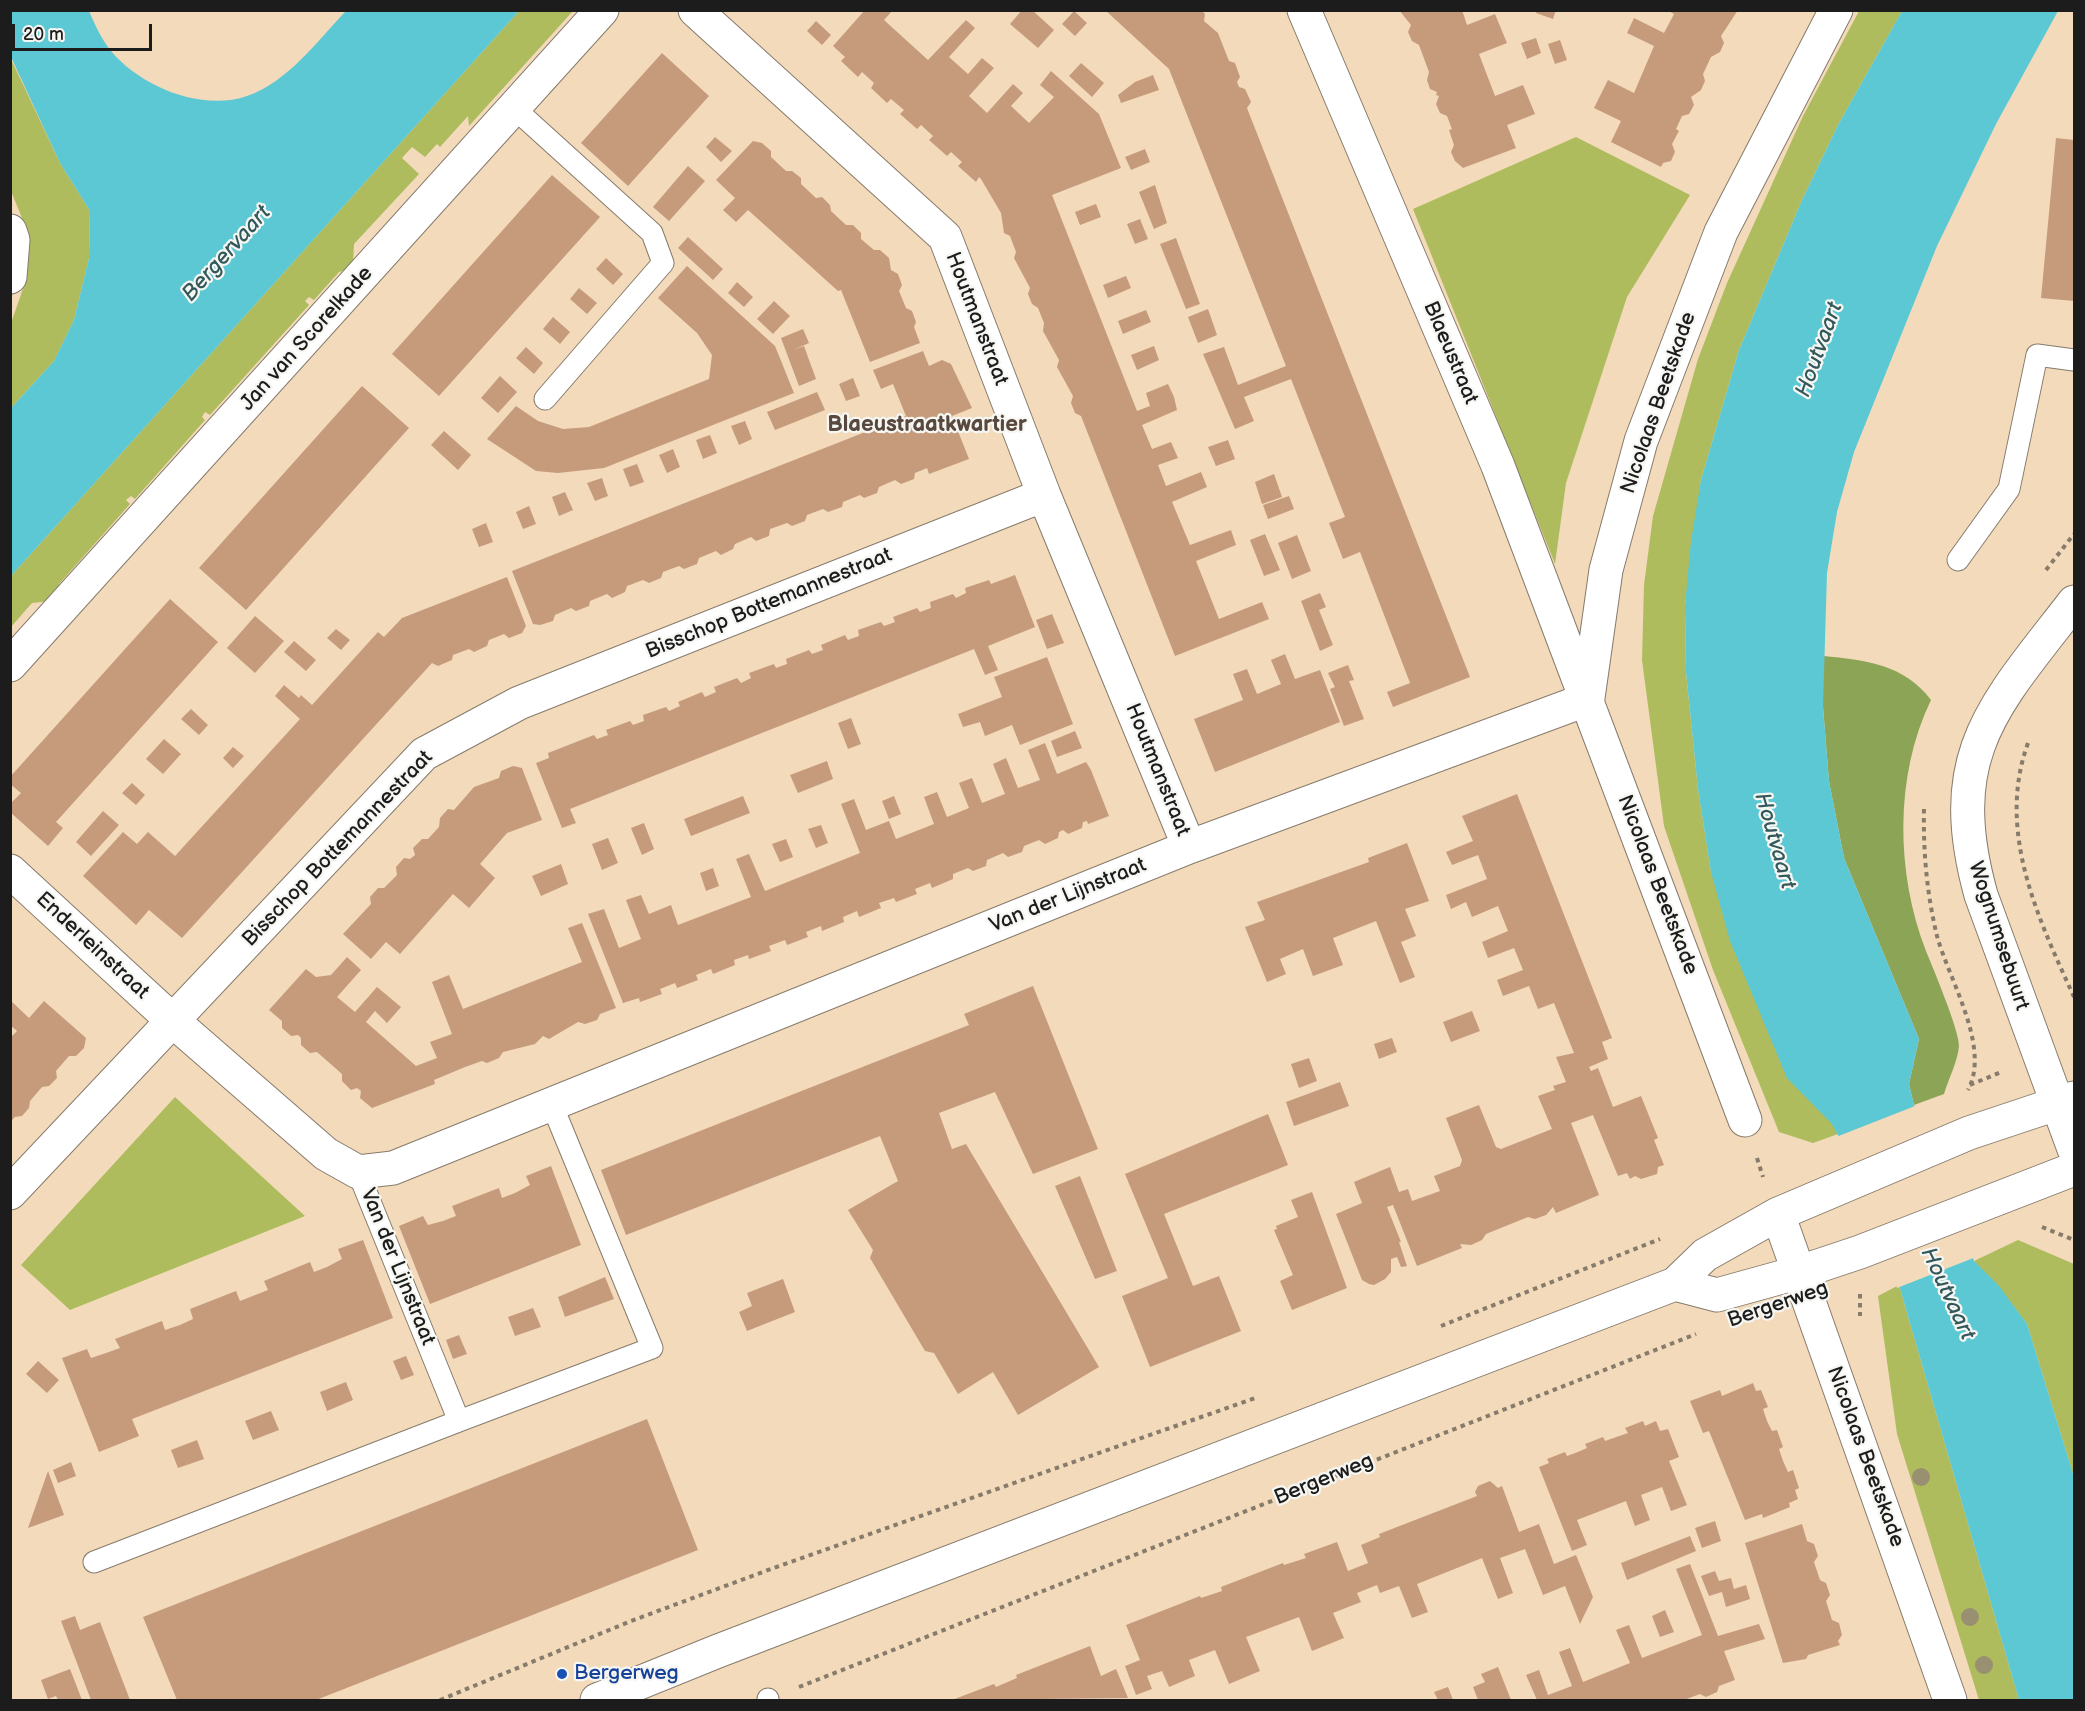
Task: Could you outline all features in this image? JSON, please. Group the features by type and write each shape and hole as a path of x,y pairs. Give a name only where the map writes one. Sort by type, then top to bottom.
{"street":[{"name":"Jan van Scorelkade","path":"10,665 602,10"},
{"name":"Houtmanstraat","path":"695,10 945,237 1044,495 1189,848"},
{"name":"Blaeustraat","path":"1304,10 1498,466 1588,699"},
{"name":"Nicolaas Beetskade","path":"1745,1120 1588,699 1606,570 1641,441 1721,232 1836,10"},
{"path":"10,231 13,240 10,277"},
{"name":"Bisschop Bottemannestraat","path":"10,1193 424,754 519,703 1044,495"},
{"name":"Wognumsebuurt","path":"2074,602 2006,691 1987,723 1977,746 1967,803 1971,859 1981,895 2066,1100 2074,1149"},
{"name":"Van der Lijnstraat","path":"358,1172 393,1168 1189,848 1588,699"},
{"name":"Enderleinstraat","path":"10,871 172,1021 326,1154 358,1172"},
{"path":"597,1701 752,1638 1675,1284 1706,1255 1778,1214 1969,1133 2066,1100"},
{"name":"Bergerweg","path":"1675,1284 1717,1295 1800,1272 1878,1245 2074,1169"},
{"name":"Nicolaas Beetskade","path":"1778,1214 1950,1701"}],"lane":[{"path":"514,108 652,232 663,264 545,399"},
{"path":"1958,560 2009,489 2037,355 2074,360"},
{"path":"94,1562 459,1420 652,1348 552,1105"},
{"name":"Van der Lijnstraat","path":"358,1172 459,1420"}],"path":[{"name":"Wognumsebuurt","path":"2029,740 2017,788 2015,822 2018,845 2039,921 2074,998"},
{"path":"2035,1223 2074,1240"},
{"path":"1438,1327 1670,1235"},
{"name":"Bergerweg","path":"768,1700 1707,1330"},
{"path":"441,1701 631,1621 1263,1395"}],"green space":[{"path":"519,11 573,11 469,126 468,116 440,147 437,144 425,157 412,147 402,158 419,174 354,244 353,264 349,269 339,272 314,300 309,297 305,301 309,305 210,415 205,412 202,417 205,420 135,499 131,496 126,500 130,504 59,584 57,596 51,601 32,603 11,627 11,576"},
{"path":"1859,11 1902,11 1838,125 1802,200 1739,350 1701,480 1685,606 1686,672 1698,789 1711,872 1838,1134 1813,1143 1779,1132 1713,970 1664,826 1642,660 1644,585 1653,516 1698,359 1727,283 1803,116"},
{"path":"10,57 60,163 90,211 89,258 74,320 54,361 11,408 11,323 24,286 26,257 22,218 11,191"},
{"path":"1576,137 1690,195 1627,297 1566,483 1555,564 1413,209"},
{"path":"1823,656 1869,662 1896,671 1909,678 1931,700 1910,760 1903,825 1905,858 1916,921 1951,1014 1959,1046 1944,1094 1914,1105 1909,1084 1919,1039 1844,858 1829,781 1823,707"},
{"path":"175,1097 305,1216 70,1310 21,1265"},
{"path":"2018,1240 2074,1264 2074,1477 2027,1324 1974,1261"},
{"path":"1899,1285 2019,1700 1979,1700 1897,1434 1878,1296"}],"water":[{"name":"Bergervaart","path":"11,10 89,11 101,37 123,64 155,85 173,93 210,101 229,100 262,90 301,60 346,11 519,11 11,576 11,408 54,361 74,320 89,258 90,211 60,163 11,57"},
{"name":"Houtvaart","path":"1902,11 2058,11 1996,124 1937,246 1854,452 1837,512 1827,573 1823,707 1829,781 1844,858 1919,1039 1909,1084 1914,1105 1974,1261 1999,1286 2027,1324 2074,1477 2074,1700 2019,1700 1899,1285 1855,1167 1832,1124 1787,1078 1730,941 1711,872 1698,789 1686,672 1685,606 1691,541 1701,480 1739,350 1802,200 1838,125"}],"pier":[{"path":"1915,1106 1976,1257 1897,1288 1852,1168 1836,1137"}],"building":[{"path":"865,10 893,10 884,20 928,60 966,20 975,28 949,57 968,74 982,58 994,68 969,96 987,113 1013,84 1023,93 1011,106 1029,123 1054,97 1040,85 1051,71 1099,114 1121,168 1052,195 1137,411 1150,406 1146,393 1168,384 1174,397 1177,410 1142,425 1152,449 1171,442 1178,458 1158,465 1166,486 1201,472 1207,487 1172,502 1190,545 1231,530 1236,545 1196,561 1219,619 1262,602 1269,619 1175,656 1081,416 1075,413 1071,403 1073,396 1057,367 1059,360 1043,331 1044,323 1038,308 1032,304 1028,294 1030,288 1014,258 1016,252 1010,236 1004,233 1001,213 979,177 976,182 958,166 962,162 951,152 947,156 929,140 933,136 921,125 917,129 900,114 904,110 891,99 887,103 871,88 874,83 862,72 858,77 841,61 845,57 833,46"},
{"path":"1022,10 1032,10 1054,30 1038,48 1010,24"},
{"path":"1105,10 1201,10 1205,14 1204,21 1218,33 1229,61 1235,63 1240,77 1237,82 1239,87 1245,89 1251,102 1247,108 1470,677 1393,707 1387,692 1410,683 1360,552 1343,559 1329,523 1345,517 1291,379 1244,397 1254,421 1235,429 1203,354 1224,347 1238,385 1286,366 1169,69"},
{"path":"1399,10 1462,10 1467,25 1495,14 1507,43 1479,54 1495,96 1523,85 1535,114 1507,125 1516,148 1463,168 1455,161 1451,152 1454,145 1449,130 1452,129 1447,116 1440,113 1436,104 1439,96 1436,95 1437,92 1430,89 1427,80 1429,72 1419,45 1412,41 1408,32 1411,25"},
{"path":"1537,10 1556,10 1553,19 1536,13"},
{"path":"1667,10 1738,10 1721,36 1724,43 1720,52 1711,57 1703,74 1705,81 1701,90 1691,97 1694,105 1689,114 1682,116 1676,129 1679,131 1672,144 1675,152 1671,161 1663,163 1661,167 1611,142 1621,121 1594,108 1608,80 1634,93 1654,46 1627,33 1634,18 1664,33 1674,14"},
{"path":"1074,11 1087,23 1075,36 1062,24"},
{"path":"816,21 831,35 822,45 807,31"},
{"path":"1536,38 1541,53 1527,59 1521,43"},
{"path":"1560,40 1567,60 1555,64 1548,44"},
{"path":"662,53 709,96 628,186 581,143"},
{"path":"1081,63 1104,83 1092,97 1069,76"},
{"path":"1153,75 1159,90 1121,103 1118,95 1135,82"},
{"path":"715,137 732,151 721,162 706,147"},
{"path":"2056,138 2074,140 2074,301 2041,298"},
{"path":"753,141 762,143 771,151 771,157 786,171 792,171 801,178 801,184 816,198 822,197 830,205 831,211 846,225 853,225 861,233 861,239 874,250 880,250 889,258 891,270 898,274 902,285 899,291 906,308 912,311 916,322 914,327 920,343 870,362 841,290 838,291 748,210 736,222 723,210 735,198 716,180"},
{"path":"1145,149 1150,162 1131,170 1125,157"},
{"path":"688,166 705,181 669,221 653,207"},
{"path":"552,175 600,217 439,396 392,354"},
{"path":"1155,185 1167,223 1154,229 1139,192"},
{"path":"1096,204 1101,217 1080,225 1075,212"},
{"path":"1140,219 1148,239 1135,244 1127,224"},
{"path":"688,237 723,269 713,280 678,248"},
{"path":"1176,238 1200,304 1186,309 1160,244"},
{"path":"606,258 623,274 613,285 596,269"},
{"path":"687,266 775,346 794,393 604,468 558,473 536,471 487,439 516,406 538,421 563,429 589,427 709,379 712,355 697,333 658,298"},
{"path":"1126,276 1131,288 1108,298 1103,285"},
{"path":"737,282 753,297 744,307 728,293"},
{"path":"579,288 597,303 587,314 570,299"},
{"path":"774,301 790,316 773,334 757,319"},
{"path":"1208,309 1217,335 1198,343 1188,317"},
{"path":"1146,310 1151,322 1123,334 1118,321"},
{"path":"553,317 570,332 560,344 543,329"},
{"path":"803,329 809,343 793,350 804,346 816,379 799,386 781,338"},
{"path":"1154,346 1159,360 1137,370 1131,355"},
{"path":"526,347 543,363 534,374 516,358"},
{"path":"923,351 929,366 942,360 951,364 972,408 952,416 969,459 929,474 927,468 915,473 914,479 901,484 895,480 879,487 877,493 864,498 860,495 843,502 842,507 828,512 823,509 807,515 805,521 792,526 787,523 770,529 769,536 756,541 751,537 735,544 733,549 721,555 716,551 699,558 697,564 684,569 679,566 663,572 661,578 649,583 643,580 627,586 625,592 612,598 607,594 590,601 589,606 576,611 571,608 555,615 553,621 540,625 533,624 512,571 906,416 893,384 881,389 873,370"},
{"path":"500,376 517,392 498,413 481,398"},
{"path":"853,378 860,396 846,401 839,384"},
{"path":"362,386 409,428 246,610 199,568"},
{"path":"817,392 825,410 775,430 767,412"},
{"path":"745,421 752,439 739,445 731,426"},
{"path":"444,431 471,455 458,470 431,445"},
{"path":"710,435 717,453 703,459 696,440"},
{"path":"1228,440 1235,459 1216,466 1208,447"},
{"path":"673,449 680,467 667,473 659,455"},
{"path":"637,464 644,482 630,487 623,469"},
{"path":"1274,474 1282,497 1262,504 1255,482"},
{"path":"602,478 608,496 595,501 587,483"},
{"path":"565,492 573,510 559,516 552,497"},
{"path":"1289,496 1294,509 1268,519 1263,505"},
{"path":"529,506 536,524 523,529 516,512"},
{"path":"486,523 493,542 479,547 472,529"},
{"path":"1265,534 1280,570 1264,576 1250,540"},
{"path":"1297,535 1311,571 1292,579 1278,543"},
{"path":"1015,575 1035,627 988,646 998,670 985,675 974,649 570,809 576,823 562,828 536,763 549,758 548,753 594,735 597,739 608,735 606,730 630,721 633,725 644,721 643,715 666,707 669,711 680,706 678,702 702,692 705,697 716,692 714,687 737,678 741,683 751,678 749,673 774,664 776,668 787,664 786,659 809,650 812,654 823,650 821,645 845,635 848,640 859,636 858,630 881,622 884,626 895,622 893,617 917,608 920,612 931,608 930,602 953,594 956,598 966,593 965,588 989,580 991,584"},
{"path":"507,577 526,626 522,633 509,638 504,634 489,640 487,646 474,652 469,649 453,655 452,660 438,666 432,663 182,938 149,910 136,925 83,876 123,832 137,844 148,832 175,856 300,719 275,696 284,685 299,698 301,695 312,705 378,632 384,637 402,618"},
{"path":"1320,593 1326,607 1319,610 1333,645 1320,651 1301,601"},
{"path":"170,599 218,642 56,822 63,828 48,846 10,812 10,804 21,793 10,784 10,777"},
{"path":"1052,614 1064,643 1047,649 1036,620"},
{"path":"255,616 284,641 255,673 227,648"},
{"path":"336,629 350,640 341,650 327,638"},
{"path":"294,641 316,660 306,671 284,652"},
{"path":"1285,654 1295,679 1320,670 1340,722 1215,772 1194,719 1243,700 1233,674 1247,669 1257,694 1281,684 1271,660"},
{"path":"1047,657 1073,724 1020,745 1012,725 985,736 980,722 963,727 958,714 1002,697 994,677"},
{"path":"1348,665 1354,680 1349,681 1364,719 1344,726 1330,689 1335,687 1328,673"},
{"path":"191,709 208,725 199,735 181,719"},
{"path":"851,718 861,744 848,749 838,723"},
{"path":"1075,731 1082,748 1057,757 1051,741"},
{"path":"164,739 181,754 163,774 146,759"},
{"path":"1045,743 1057,774 1086,762 1109,816 1088,824 1087,821 1083,822 1082,828 1068,834 1063,830 1059,832 1058,838 1045,844 1039,840 1024,846 1022,852 1008,857 1003,853 987,860 986,866 973,871 968,868 953,874 953,879 932,888 930,883 915,889 917,894 896,902 894,898 879,903 881,908 859,917 857,911 843,917 844,922 822,931 821,926 806,932 808,937 787,945 785,940 769,946 771,951 749,959 748,955 734,960 735,965 713,974 711,969 696,975 698,980 677,988 675,983 660,989 662,994 640,1002 639,998 623,1003 588,914 604,909 619,948 641,939 626,900 641,895 649,914 671,905 678,925 751,897 736,859 749,854 765,891 860,853 841,804 854,799 866,830 889,821 896,839 934,824 924,797 937,792 947,817 969,808 959,783 972,778 982,803 1005,794 993,764 1006,758 1018,788 1040,780 1028,750"},
{"path":"233,747 244,756 233,768 223,758"},
{"path":"827,761 833,779 798,793 790,775"},
{"path":"513,766 522,768 542,820 507,833 480,864 495,878 469,908 453,894 400,954 386,942 371,959 343,934 371,904 370,897 378,888 384,888 397,875 396,867 404,858 410,859 415,855 413,848 422,839 428,839 439,827 440,818 448,809 454,810 474,787 499,778 501,771"},
{"path":"132,783 145,795 136,805 122,793"},
{"path":"1517,794 1612,1038 1602,1042 1608,1059 1589,1067 1591,1071 1598,1068 1613,1107 1641,1096 1658,1138 1654,1140 1664,1165 1658,1167 1657,1174 1641,1179 1635,1176 1630,1179 1627,1173 1618,1176 1593,1115 1571,1123 1599,1195 1556,1213 1553,1207 1546,1215 1535,1219 1528,1217 1486,1234 1482,1240 1471,1245 1460,1244 1462,1248 1417,1266 1393,1205 1387,1207 1401,1242 1399,1242 1407,1266 1401,1267 1397,1257 1391,1259 1391,1272 1385,1279 1374,1285 1369,1284 1362,1280 1336,1214 1362,1203 1354,1182 1390,1167 1399,1192 1408,1189 1412,1201 1440,1191 1434,1176 1460,1166 1462,1160 1446,1118 1479,1105 1496,1147 1501,1149 1552,1129 1538,1096 1555,1090 1553,1086 1566,1082 1556,1057 1574,1053 1554,1003 1538,1009 1529,986 1503,996 1497,980 1523,970 1514,948 1488,958 1482,942 1508,931 1498,906 1472,917 1466,902 1451,909 1446,895 1487,879 1478,855 1452,865 1446,852 1473,841 1462,816"},
{"path":"743,796 750,813 691,836 684,819"},
{"path":"894,796 901,814 889,819 882,801"},
{"path":"103,811 119,825 91,856 76,842"},
{"path":"644,823 654,849 642,855 631,828"},
{"path":"821,825 828,843 816,848 808,829"},
{"path":"608,838 618,863 602,870 592,844"},
{"path":"786,839 793,857 780,862 772,844"},
{"path":"1407,843 1429,901 1405,909 1416,936 1401,942 1415,977 1400,983 1376,921 1333,938 1343,965 1313,976 1303,949 1280,959 1286,974 1267,982 1245,927 1265,920 1257,902 1369,862 1368,858"},
{"path":"561,864 568,884 541,896 532,876"},
{"path":"713,868 719,886 706,891 700,873"},
{"path":"582,923 616,1008 600,1014 597,1020 585,1024 578,1022 549,1039 543,1036 535,1044 503,1052 499,1058 465,1067 434,1080 435,1084 372,1108 360,1098 361,1091 357,1088 351,1090 342,1081 342,1074 317,1052 310,1053 301,1045 301,1038 298,1035 291,1036 282,1028 282,1021 269,1010 306,969 316,977 331,975 347,957 361,970 337,997 355,1012 377,987 401,1007 387,1023 375,1011 366,1022 416,1066 437,1058 430,1042 452,1034 432,982 449,975 463,1009 582,962 568,928"},
{"path":"1033,986 1098,1149 1033,1174 995,1092 939,1113 952,1149 966,1144 1099,1367 1018,1415 993,1372 958,1394 934,1353 925,1351 870,1258 873,1250 848,1210 898,1181 880,1136 626,1235 601,1170 969,1025 964,1014"},
{"path":"10,1000 29,1018 44,1001 86,1038 84,1048 76,1056 69,1056 56,1071 57,1078 49,1086 42,1087 30,1101 29,1108 22,1116 15,1117 10,1122 10,1038 17,1031 10,1025"},
{"path":"1472,1011 1480,1031 1451,1042 1443,1022"},
{"path":"1392,1038 1397,1052 1379,1059 1374,1044"},
{"path":"1309,1058 1317,1081 1299,1088 1291,1064"},
{"path":"1340,1082 1349,1106 1294,1126 1286,1102"},
{"path":"1268,1114 1288,1165 1164,1214 1193,1286 1219,1276 1241,1331 1150,1367 1122,1296 1168,1278 1125,1174"},
{"path":"551,1166 581,1245 430,1304 399,1226 423,1216 428,1225 443,1221 456,1216 452,1206 499,1188 502,1198 515,1193 530,1185 526,1176"},
{"path":"1080,1176 1117,1271 1095,1279 1055,1186"},
{"path":"1312,1192 1347,1288 1292,1310 1280,1281 1293,1275 1274,1230 1277,1229 1276,1226 1298,1217 1291,1200"},
{"path":"363,1240 393,1318 132,1419 139,1436 99,1452 62,1358 87,1349 91,1358 120,1348 115,1339 162,1321 165,1330 180,1325 193,1319 190,1309 236,1291 240,1301 268,1290 264,1281 310,1262 314,1272 327,1267 342,1259 338,1249"},
{"path":"605,1277 614,1299 565,1317 558,1297"},
{"path":"783,1279 795,1312 747,1331 739,1312 752,1306 747,1293"},
{"path":"533,1308 541,1327 515,1336 508,1317"},
{"path":"459,1335 467,1354 453,1359 446,1340"},
{"path":"406,1356 414,1375 401,1380 393,1361"},
{"path":"38,1361 59,1380 47,1393 26,1374"},
{"path":"346,1382 353,1400 327,1411 320,1392"},
{"path":"1753,1383 1756,1391 1761,1390 1768,1407 1763,1409 1767,1421 1772,1431 1777,1430 1783,1447 1779,1449 1783,1461 1788,1472 1793,1470 1799,1488 1795,1490 1798,1499 1789,1503 1790,1507 1763,1518 1762,1514 1745,1520 1709,1431 1703,1433 1690,1401 1720,1390 1722,1396"},
{"path":"271,1411 279,1430 253,1440 245,1421"},
{"path":"647,1419 698,1550 316,1700 177,1700 143,1617"},
{"path":"1643,1421 1645,1426 1656,1421 1660,1431 1668,1429 1679,1457 1669,1461 1687,1505 1671,1511 1662,1487 1641,1495 1650,1520 1635,1526 1626,1501 1577,1520 1587,1545 1572,1551 1539,1467 1549,1463 1547,1459 1565,1452 1567,1456 1578,1452 1587,1448 1585,1444 1603,1437 1605,1441 1628,1433 1625,1428"},
{"path":"197,1440 204,1459 178,1468 171,1450"},
{"path":"71,1462 76,1476 58,1483 53,1470"},
{"path":"48,1471 64,1515 28,1528"},
{"path":"1490,1481 1498,1488 1502,1486 1519,1532 1539,1524 1554,1564 1576,1555 1593,1597 1580,1624 1565,1586 1543,1595 1525,1549 1500,1558 1513,1593 1498,1599 1482,1558 1417,1584 1428,1612 1412,1618 1399,1586 1380,1593 1377,1585 1357,1593 1361,1602 1333,1613 1344,1638 1312,1651 1299,1617 1246,1637 1260,1671 1229,1684 1215,1650 1189,1660 1195,1676 1169,1687 1162,1671 1147,1676 1152,1689 1136,1695 1125,1666 1140,1660 1126,1625 1200,1596 1201,1598 1222,1591 1221,1587 1283,1563 1284,1565 1306,1558 1304,1554 1337,1542 1348,1571 1368,1563 1361,1545 1380,1537 1379,1534 1477,1496 1475,1492 1478,1486"},
{"path":"1715,1521 1721,1541 1702,1548 1695,1528"},
{"path":"1802,1524 1807,1541 1814,1544 1818,1556 1814,1562 1820,1580 1826,1583 1830,1595 1826,1601 1832,1620 1839,1623 1842,1635 1838,1641 1840,1645 1808,1655 1806,1659 1783,1663 1745,1543"},
{"path":"1690,1536 1696,1551 1627,1580 1621,1563"},
{"path":"1690,1564 1718,1636 1759,1624 1765,1639 1724,1651 1735,1680 1719,1686 1717,1692 1706,1697 1700,1694 1684,1700 1537,1700 1526,1675 1539,1670 1548,1695 1572,1686 1559,1652 1570,1648 1583,1682 1630,1663 1616,1630 1629,1625 1642,1658 1702,1635 1676,1569"},
{"path":"1715,1571 1719,1581 1731,1578 1734,1589 1746,1585 1750,1599 1726,1607 1722,1592 1709,1596 1701,1576"},
{"path":"1665,1610 1674,1632 1660,1637 1652,1616"},
{"path":"75,1616 80,1630 100,1622 130,1700 91,1700 61,1621"},
{"path":"1090,1646 1101,1676 1116,1669 1128,1698 952,1700 994,1684 996,1687 1017,1678 1016,1675"},
{"path":"1498,1667 1511,1700 1478,1700 1473,1687 1485,1682 1481,1674"},
{"path":"70,1669 82,1700 58,1700 56,1696 48,1699 41,1680"},
{"path":"1448,1687 1453,1700 1438,1700 1434,1692"}],"place":[{"name":"Bergerweg","path":"562,1674"}],"district":[{"name":"Blaeustraatkwartier","path":"927,425"}]}
